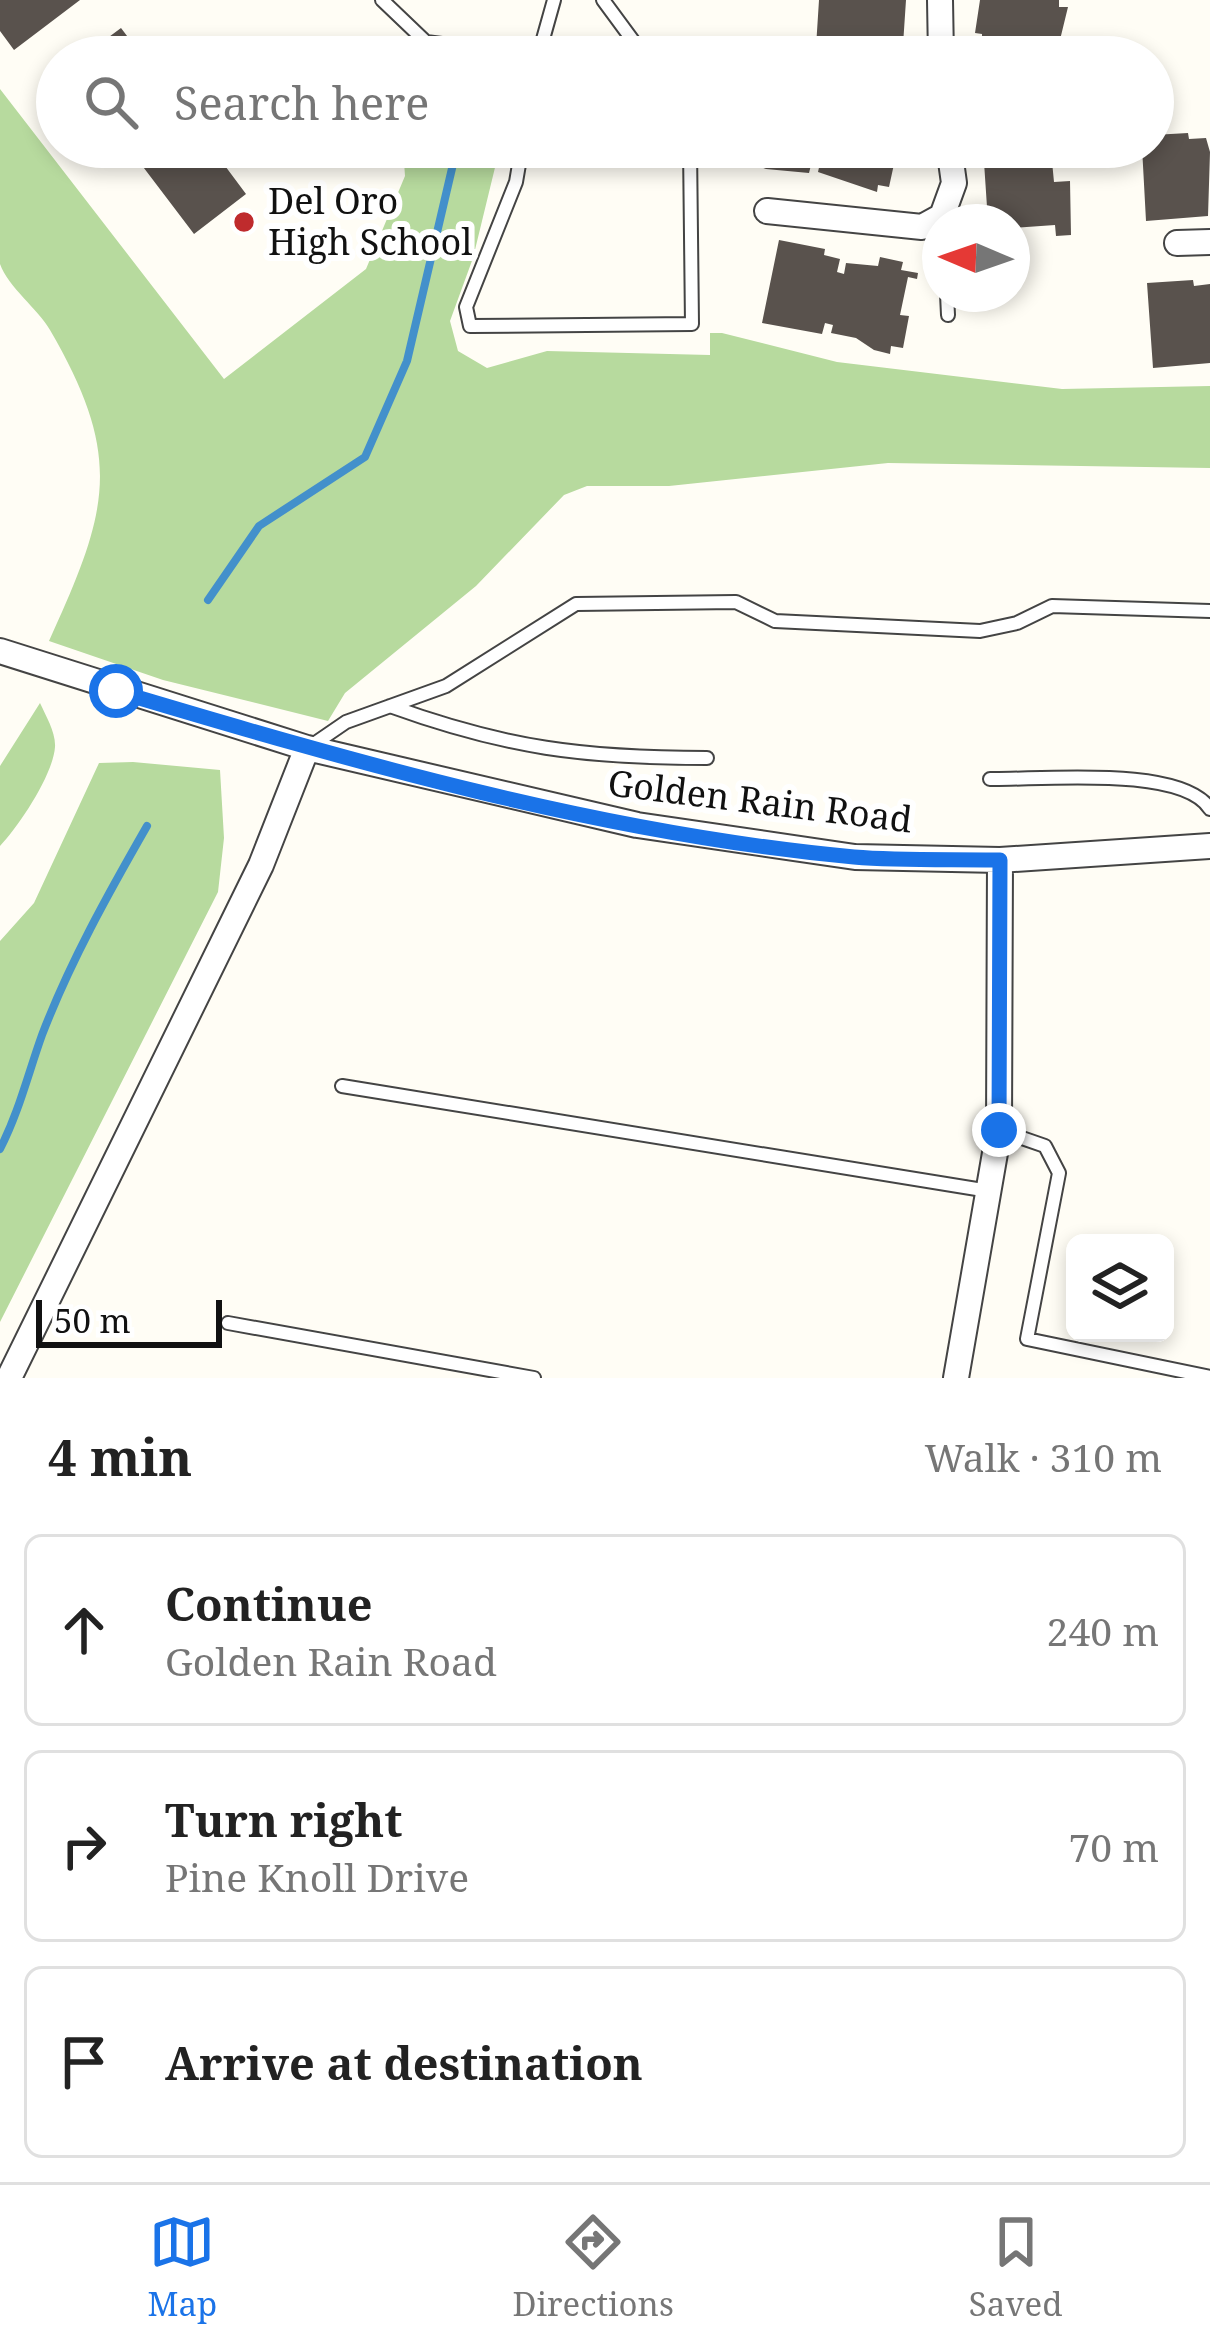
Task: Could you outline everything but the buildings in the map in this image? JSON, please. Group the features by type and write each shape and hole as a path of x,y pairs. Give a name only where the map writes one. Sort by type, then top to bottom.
{"street":[{"path":"940,0 941,36"},
{"path":"947,204 954,183 952,168"},
{"path":"767,211 922,227"},
{"path":"1177,243 1210,242"},
{"name":"Golden Rain Road","path":"0,651 308,748 538,805 676,831 855,857 1000,860 1210,846"},
{"path":"9,1378 261,865 308,748"},
{"path":"956,1378 999,1130 1000,860"}],"lane":[{"path":"382,0 420,36"},
{"path":"544,36 554,0"},
{"path":"604,0 631,36"},
{"path":"518,168 466,307 470,326 692,324 690,168"},
{"path":"308,748 346,722 446,686 576,604 736,602 775,621 980,631 1017,623 1052,606 1210,611"},
{"path":"389,706 456,730 547,752 707,758"},
{"path":"991,779 1174,784 1204,800 1210,809"},
{"path":"342,1086 988,1191"},
{"path":"999,1130 1045,1146 1059,1173 1027,1339 1210,1377"},
{"path":"228,1322 534,1378"}],"green space":[{"path":"0,89 36,136 36,168 61,168 224,379 366,269 404,168 495,168 473,258 450,321 458,351 487,368 547,351 710,355 710,333 722,333 837,362 1062,389 1210,386 1210,468 888,463 669,486 587,486 564,495 476,586 345,693 328,721 163,680 49,641 85,556 95,519 98,451 74,375 45,322 0,264"},
{"path":"40,703 54,736 53,758 34,800 0,846 0,766"},
{"path":"99,763 220,770 224,838 218,892 0,1322 0,941 34,903"}],"waterway":[{"path":"208,600 259,526 365,457 407,361 452,168"},
{"path":"0,1149 65,981 147,826"}],"place":[{"name":"Del Oro High School","path":"244,222"}],"route":[{"path":"116,691 308,748 637,825 855,857 1000,860 999,1130"}]}
